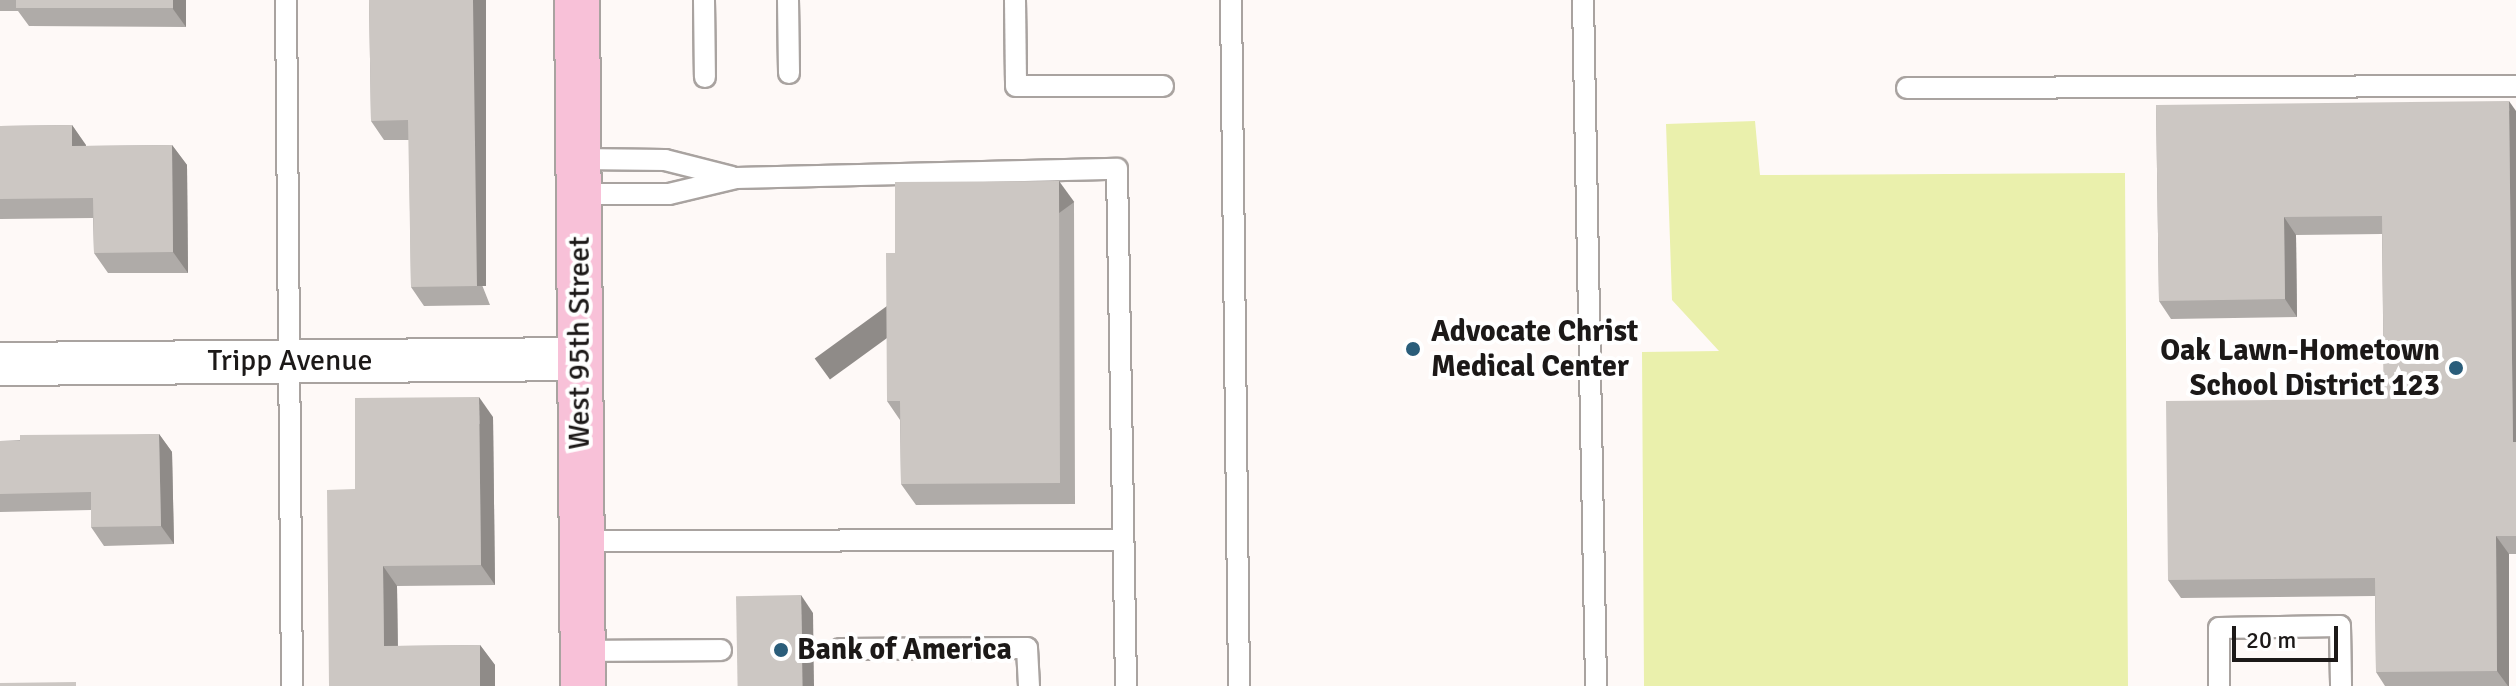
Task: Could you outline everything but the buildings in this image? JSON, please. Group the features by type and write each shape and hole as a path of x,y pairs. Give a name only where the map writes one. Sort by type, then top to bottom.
{"main road":[{"name":"West 95th Street","path":"577,0 583,668"}],"street":[{"name":"Tripp Avenue","path":"0,364 580,359"}],"lane":[{"path":"286,0 292,686"},
{"path":"704,0 705,77"},
{"path":"788,0 789,73"},
{"path":"1015,0 1016,86 1163,86"},
{"path":"1231,0 1239,686"},
{"path":"1583,0 1596,686"},
{"path":"1907,88 2516,86"},
{"path":"579,176 665,160 736,178"},
{"path":"579,176 669,194 736,178 1117,169 1126,686"},
{"path":"582,541 1122,540"},
{"path":"2219,686 2219,628 2340,626 2341,686"},
{"path":"840,649 1027,648 1029,686"},
{"path":"583,668 721,650"}],"green space":[{"path":"1755,121 1760,175 2125,173 2128,686 1644,686 1642,352 1719,351 1672,300 1666,124"}],"place":[{"name":"Advocate Christ Medical Center","path":"1413,349"},
{"name":"Oak Lawn-Hometown School District 123","path":"2456,368"},
{"name":"Bank of America","path":"781,650"}]}
